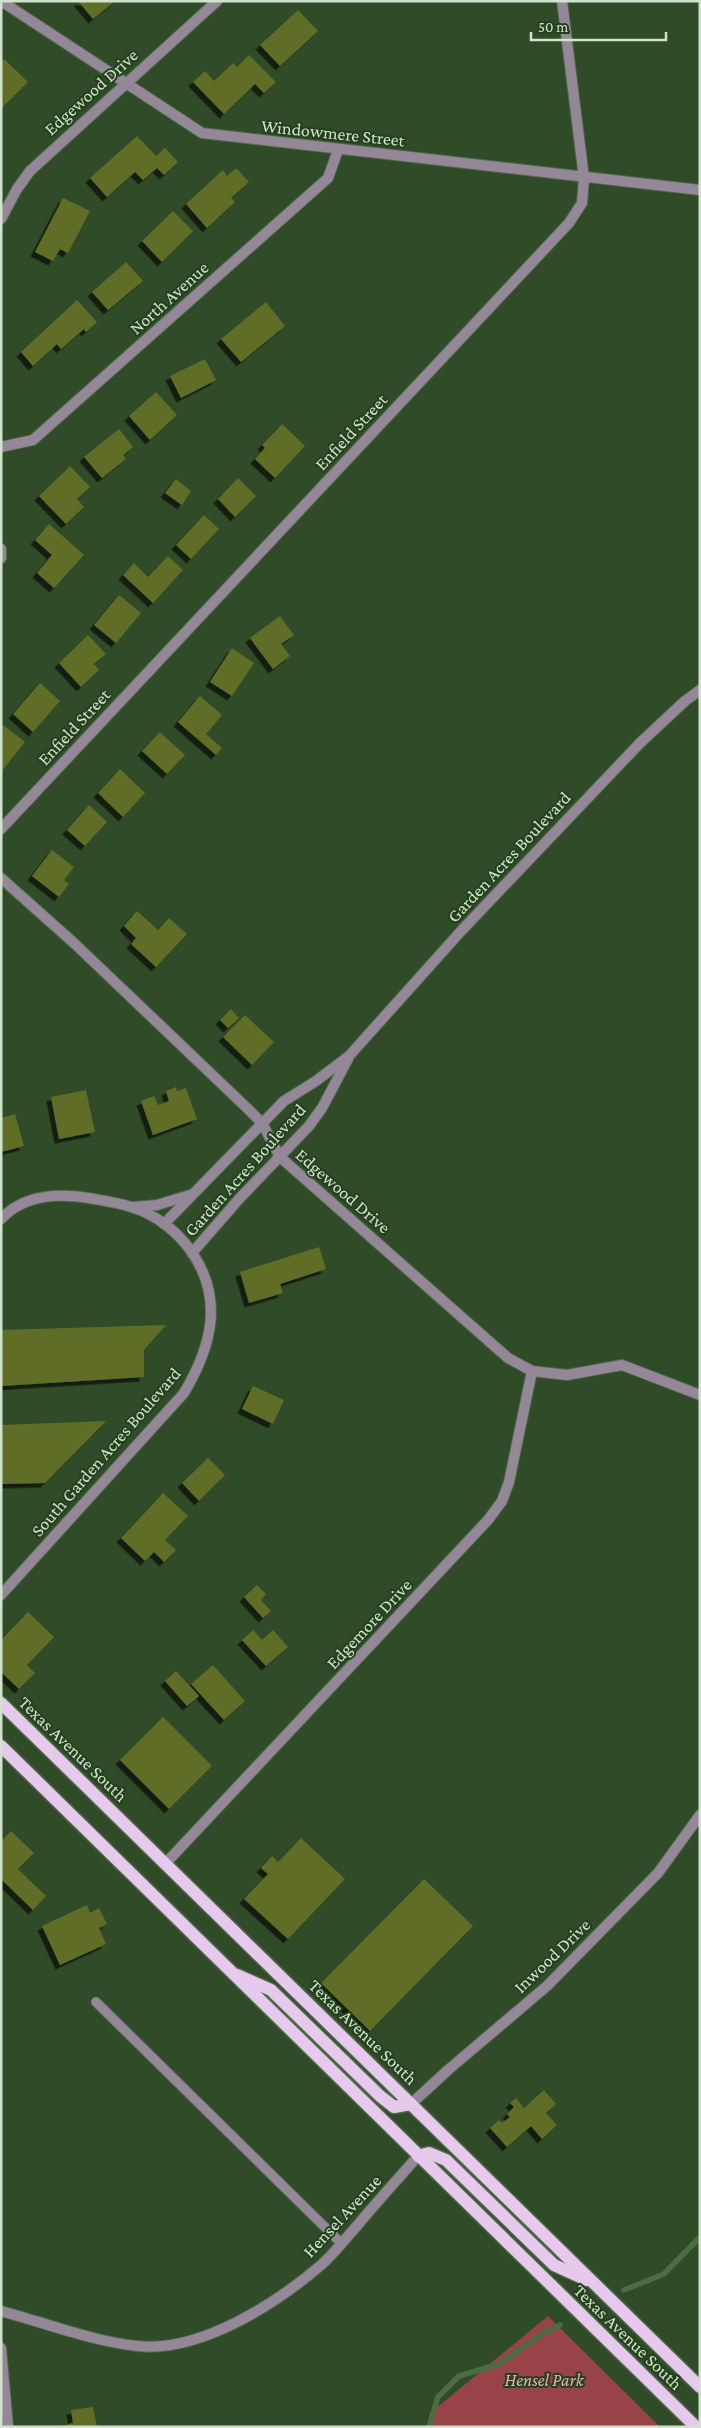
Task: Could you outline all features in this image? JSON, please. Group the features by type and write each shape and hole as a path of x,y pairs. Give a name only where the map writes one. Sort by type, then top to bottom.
{"main road":[{"name":"Texas Avenue South","path":"1,1703 700,2387"},
{"name":"Texas Avenue South","path":"1,1746 696,2427"},
{"path":"230,1972 272,1990 380,2096 394,2107 412,2104"},
{"path":"418,2156 429,2153 446,2160 554,2265 594,2283"}],"street":[{"name":"Windowmere Street","path":"1,1 202,133 700,190"},
{"name":"Edgewood Drive","path":"1,219 17,189 30,171 124,83 217,1"},
{"name":"Enfield Street","path":"1,829 569,223 582,203 584,178 562,1"},
{"name":"North Avenue","path":"1,447 33,440 328,178 338,150"},
{"path":"1,548 1,558"},
{"name":"Garden Acres Boulevard","path":"164,1224 284,1101 316,1081 349,1056 462,930 640,743 684,701 700,690"},
{"name":"Edgewood Drive","path":"1,878 76,944 262,1124 280,1157 508,1358 532,1371 567,1375 622,1365 700,1395"},
{"name":"Garden Acres Boulevard","path":"192,1253 309,1126 322,1108 349,1056"},
{"path":"1,1219 24,1203 50,1196 71,1195 131,1207 157,1205 194,1194"},
{"name":"South Garden Acres Boulevard","path":"1,1595 184,1393 195,1375 209,1332 211,1310 210,1286 201,1266 180,1236 164,1224 131,1207"},
{"name":"Edgemore Drive","path":"165,1864 488,1520 502,1501 509,1482 532,1371"},
{"name":"Inwood Drive","path":"412,2104 448,2070 554,1979 658,1873 700,1815"},
{"name":"Hensel Avenue","path":"1,2311 106,2341 138,2346 172,2346 235,2323 266,2305 321,2266 418,2156"},
{"path":"1,2348 8,2427"}],"lane":[{"path":"96,2002 342,2243"}],"green space":[{"name":"Hensel Park","path":"548,2316 660,2427 428,2427 429,2414"}],"building":[{"path":"78,1 115,1 93,19"},
{"path":"298,10 318,31 280,66 260,45"},
{"path":"249,55 276,82 264,93 255,84 224,114 193,82 205,71 214,81 233,63 237,67"},
{"path":"4,59 28,82 1,109 1,62"},
{"path":"137,136 156,156 165,148 178,162 164,175 157,168 143,180 135,172 107,197 90,178"},
{"path":"236,168 249,182 231,198 235,202 207,228 186,204 223,170 227,176"},
{"path":"63,198 90,211 68,253 60,249 53,261 35,252"},
{"path":"173,211 193,231 162,262 142,241"},
{"path":"126,262 143,281 108,310 92,292"},
{"path":"77,300 97,322 86,332 84,329 61,349 57,344 33,366 21,352"},
{"path":"266,302 285,326 241,362 221,339"},
{"path":"205,359 216,380 181,398 170,376"},
{"path":"156,392 177,415 150,440 129,416"},
{"path":"282,424 305,446 275,478 255,459 265,448 262,445"},
{"path":"119,429 133,447 123,455 126,459 102,478 84,457"},
{"path":"70,466 90,487 77,499 84,507 66,524 39,496"},
{"path":"238,478 256,496 235,517 218,499"},
{"path":"176,479 191,491 182,505 165,493"},
{"path":"204,515 219,529 191,559 176,545"},
{"path":"49,524 84,555 54,588 37,573 52,555 35,540"},
{"path":"168,556 183,570 153,603 123,575 134,563 148,577"},
{"path":"119,595 141,613 116,643 94,625"},
{"path":"280,616 294,635 281,644 290,656 273,669 250,638"},
{"path":"88,635 106,654 94,664 99,670 81,687 59,663"},
{"path":"232,648 254,663 232,696 210,682"},
{"path":"40,683 60,701 33,732 13,714"},
{"path":"200,696 222,715 206,734 222,748 216,755 178,722"},
{"path":"3,725 25,742 1,772 1,727"},
{"path":"160,732 185,755 167,774 142,751"},
{"path":"120,769 145,793 123,817 98,793"},
{"path":"89,805 107,822 85,846 67,830"},
{"path":"52,850 74,867 64,880 69,884 59,897 32,876"},
{"path":"137,911 158,930 169,918 187,934 156,967 131,944 136,938 124,926"},
{"path":"231,1009 239,1018 228,1028 220,1020"},
{"path":"245,1015 274,1042 252,1065 223,1037"},
{"path":"176,1087 177,1091 186,1088 197,1119 153,1135 141,1101 154,1096 158,1105 169,1101 166,1091"},
{"path":"86,1090 95,1132 59,1139 51,1097"},
{"path":"15,1114 24,1146 1,1152 1,1118"},
{"path":"319,1247 326,1269 280,1284 283,1293 249,1303 240,1272"},
{"path":"166,1325 144,1350 144,1377 1,1386 1,1330"},
{"path":"253,1386 284,1400 273,1424 242,1409"},
{"path":"106,1421 45,1483 1,1484 1,1425"},
{"path":"208,1458 225,1475 199,1501 182,1483"},
{"path":"163,1493 188,1516 165,1540 176,1550 164,1562 154,1552 145,1561 121,1538"},
{"path":"257,1585 266,1594 261,1600 271,1611 263,1618 244,1597"},
{"path":"28,1612 54,1637 27,1665 35,1673 19,1689 1,1672 1,1640"},
{"path":"253,1630 262,1640 273,1630 288,1647 266,1666 242,1640"},
{"path":"213,1665 245,1701 224,1720 191,1684"},
{"path":"176,1671 199,1696 187,1706 165,1681"},
{"path":"163,1717 212,1766 169,1809 120,1760"},
{"path":"11,1831 34,1853 18,1869 46,1896 33,1910 1,1879 1,1841"},
{"path":"301,1838 345,1879 288,1939 244,1899 268,1874 261,1868 272,1856 278,1862"},
{"path":"424,1879 473,1926 370,2031 321,1983"},
{"path":"87,1905 90,1913 99,1908 107,1924 99,1928 106,1944 60,1965 42,1926"},
{"path":"544,2090 556,2104 546,2113 557,2125 542,2139 531,2126 507,2147 490,2128 499,2120 502,2123 510,2117 507,2114 514,2107 510,2103 516,2098 524,2108"},
{"path":"93,2407 97,2427 58,2427 73,2423 71,2410"}],"waterway":[{"path":"624,2290 664,2274 700,2237"},
{"path":"429,2427 438,2397 459,2376 499,2364 547,2331 560,2325"}]}
